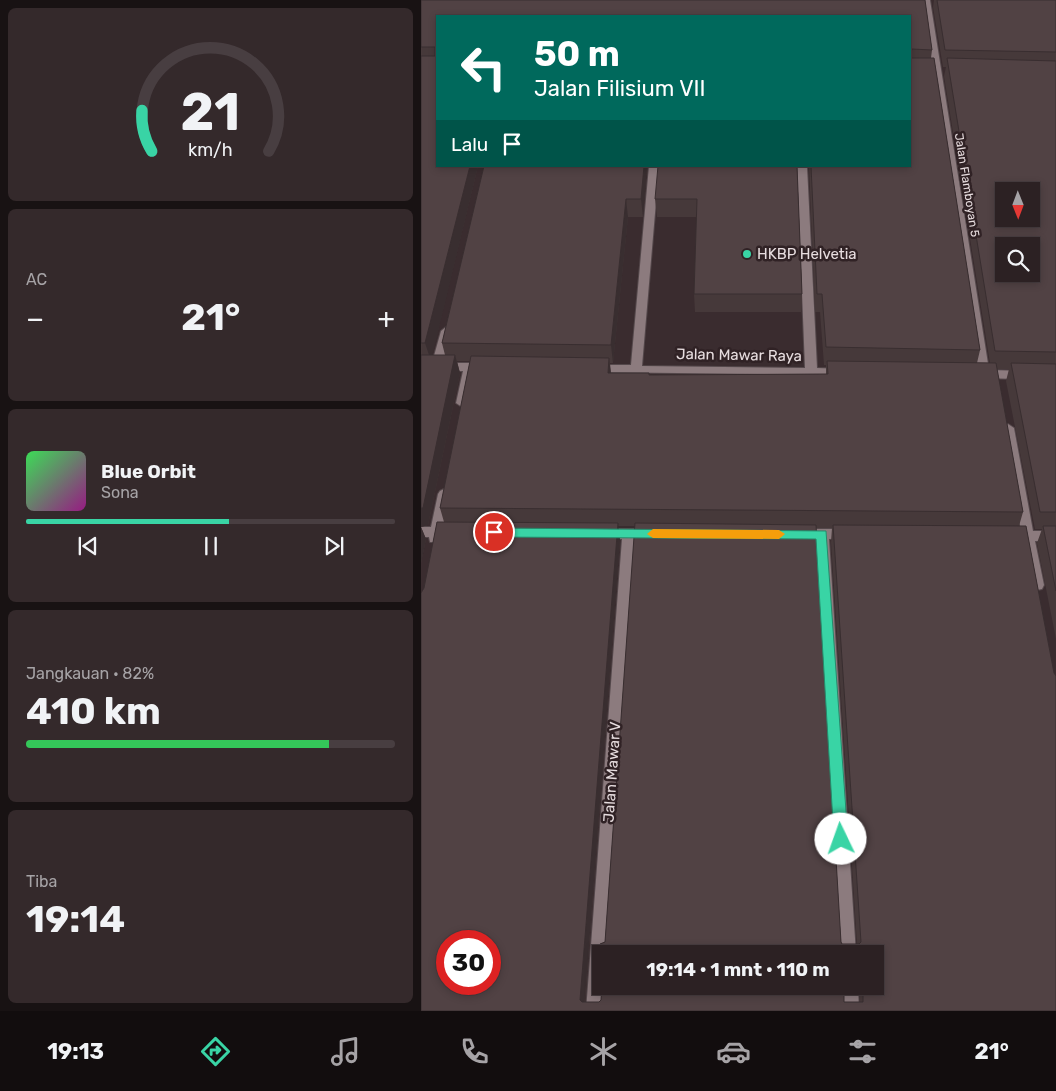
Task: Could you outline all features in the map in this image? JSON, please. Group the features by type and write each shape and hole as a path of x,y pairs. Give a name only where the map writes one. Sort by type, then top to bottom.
{"street":[{"name":"Jalan Flamboyan 5","path":"929,2 937,71 984,374"},
{"path":"636,369 654,167"},
{"path":"802,167 811,371"},
{"path":"437,367 449,319"},
{"path":"421,367 498,367"},
{"path":"459,414 469,367"},
{"name":"Jalan Mawar Raya","path":"577,368 849,372"},
{"path":"965,374 984,374 999,380 1056,376"},
{"path":"1005,413 1038,593"},
{"path":"433,550 447,479"},
{"path":"421,532 465,532"},
{"path":"591,534 668,534"},
{"name":"Jalan Mawar V","path":"594,1011 629,534"},
{"path":"783,534 861,535"},
{"path":"822,534 847,945"},
{"path":"998,536 1056,536"},
{"path":"850,995 851,1011"}],"building":[{"path":"421,0 925,0 932,50 912,49 911,53 911,15 436,15 436,167 470,167 425,343 421,343 421,56 435,56 435,47 421,47"},
{"path":"937,0 1056,0 1056,52 945,50"},
{"path":"911,58 934,58 980,350 826,347 822,294 817,294 811,167 911,167"},
{"path":"947,58 1056,61 1056,352 995,351"},
{"path":"484,167 644,167 641,199 626,199 611,345 442,343"},
{"name":"HKBP Helvetia","path":"658,167 797,167 802,294 694,294 697,199 655,199"},
{"path":"421,355 455,355 423,508 421,508"},
{"path":"471,356 609,358 608,373 649,373 649,375 828,374 827,361 996,363 1023,512 440,508"},
{"path":"1011,363 1056,364 1056,512 1040,512"},
{"path":"437,522 618,523 580,1000 582,1002 599,1002 601,995 844,995 844,1002 863,1002 863,995 884,995 884,945 600,945 605,942 635,523 816,525 842,944 859,944 861,942 833,525 1026,526 1056,676 1056,1011 421,1011 421,593 424,588"},
{"path":"1043,526 1056,526 1056,591"}],"slow traffic":[{"path":"653,534 779,534"}],"place":[{"name":"HKBP Helvetia","path":"747,254"}],"route":[{"path":"494,532 822,534 841,839"}]}
